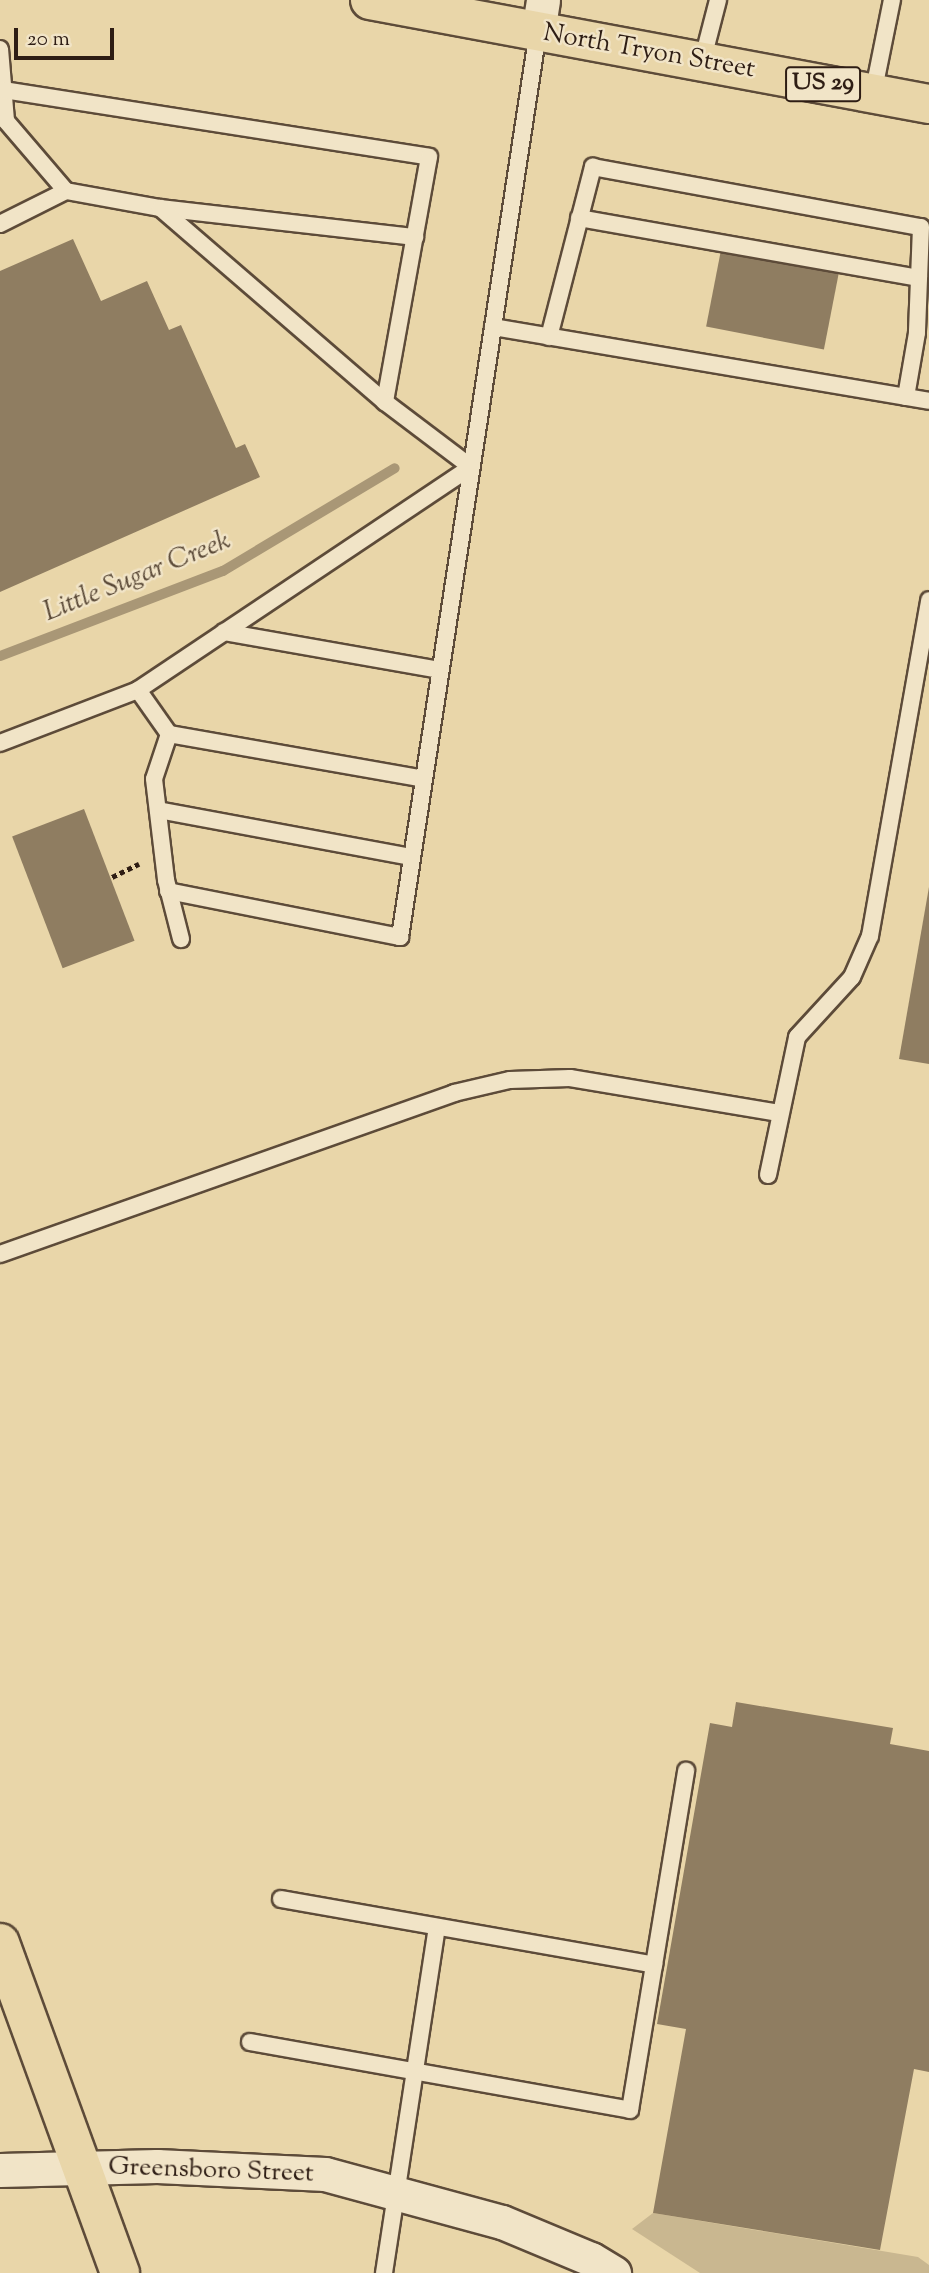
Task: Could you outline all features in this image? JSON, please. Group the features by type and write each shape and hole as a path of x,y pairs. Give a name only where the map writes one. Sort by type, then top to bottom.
{"main road":[{"name":"North Tryon Street","path":"370,0 540,16 702,62 929,104"},
{"path":"0,1943 120,2273"}],"street":[{"name":"Greensboro Street","path":"0,2170 236,2167 325,2174 396,2190 502,2222 591,2259 614,2273"}],"lane":[{"path":"702,62 719,0"},
{"path":"873,94 892,0"},
{"path":"168,891 400,937 540,16"},
{"path":"0,50 4,90 3,122 66,191"},
{"path":"4,90 429,157 385,402"},
{"path":"549,337 593,167 921,227 919,278 923,334 906,397"},
{"path":"0,224 66,191 160,208 415,237"},
{"path":"160,208 385,402 471,467"},
{"path":"579,218 919,278"},
{"path":"493,327 929,401"},
{"path":"0,743 138,690 471,467"},
{"path":"768,1175 796,1037 852,977 870,936 929,600"},
{"path":"225,632 440,670"},
{"path":"138,690 169,734 424,779"},
{"path":"169,734 154,779 168,891 181,939"},
{"path":"158,810 412,857"},
{"path":"0,1254 454,1093 510,1080 570,1078 779,1113"},
{"path":"250,2042 630,2110 686,1771"},
{"path":"281,1899 654,1965"},
{"path":"384,2273 437,1927"}],"shaded area":[{"path":"653,2213 918,2257 929,2265 929,2273 700,2273 632,2229"}],"building":[{"path":"73,239 101,301 147,281 169,330 181,325 236,448 245,444 260,477 0,592 0,271"},
{"path":"721,250 839,273 824,349 706,327"},
{"path":"84,809 135,941 63,968 12,837"},
{"path":"929,887 929,1064 899,1059"},
{"path":"736,1702 893,1728 890,1744 929,1751 929,2072 914,2069 880,2250 653,2213 686,2029 657,2024 710,1723 732,1727"}],"waterway":[{"name":"Little Sugar Creek","path":"0,656 223,571 395,468"}]}
